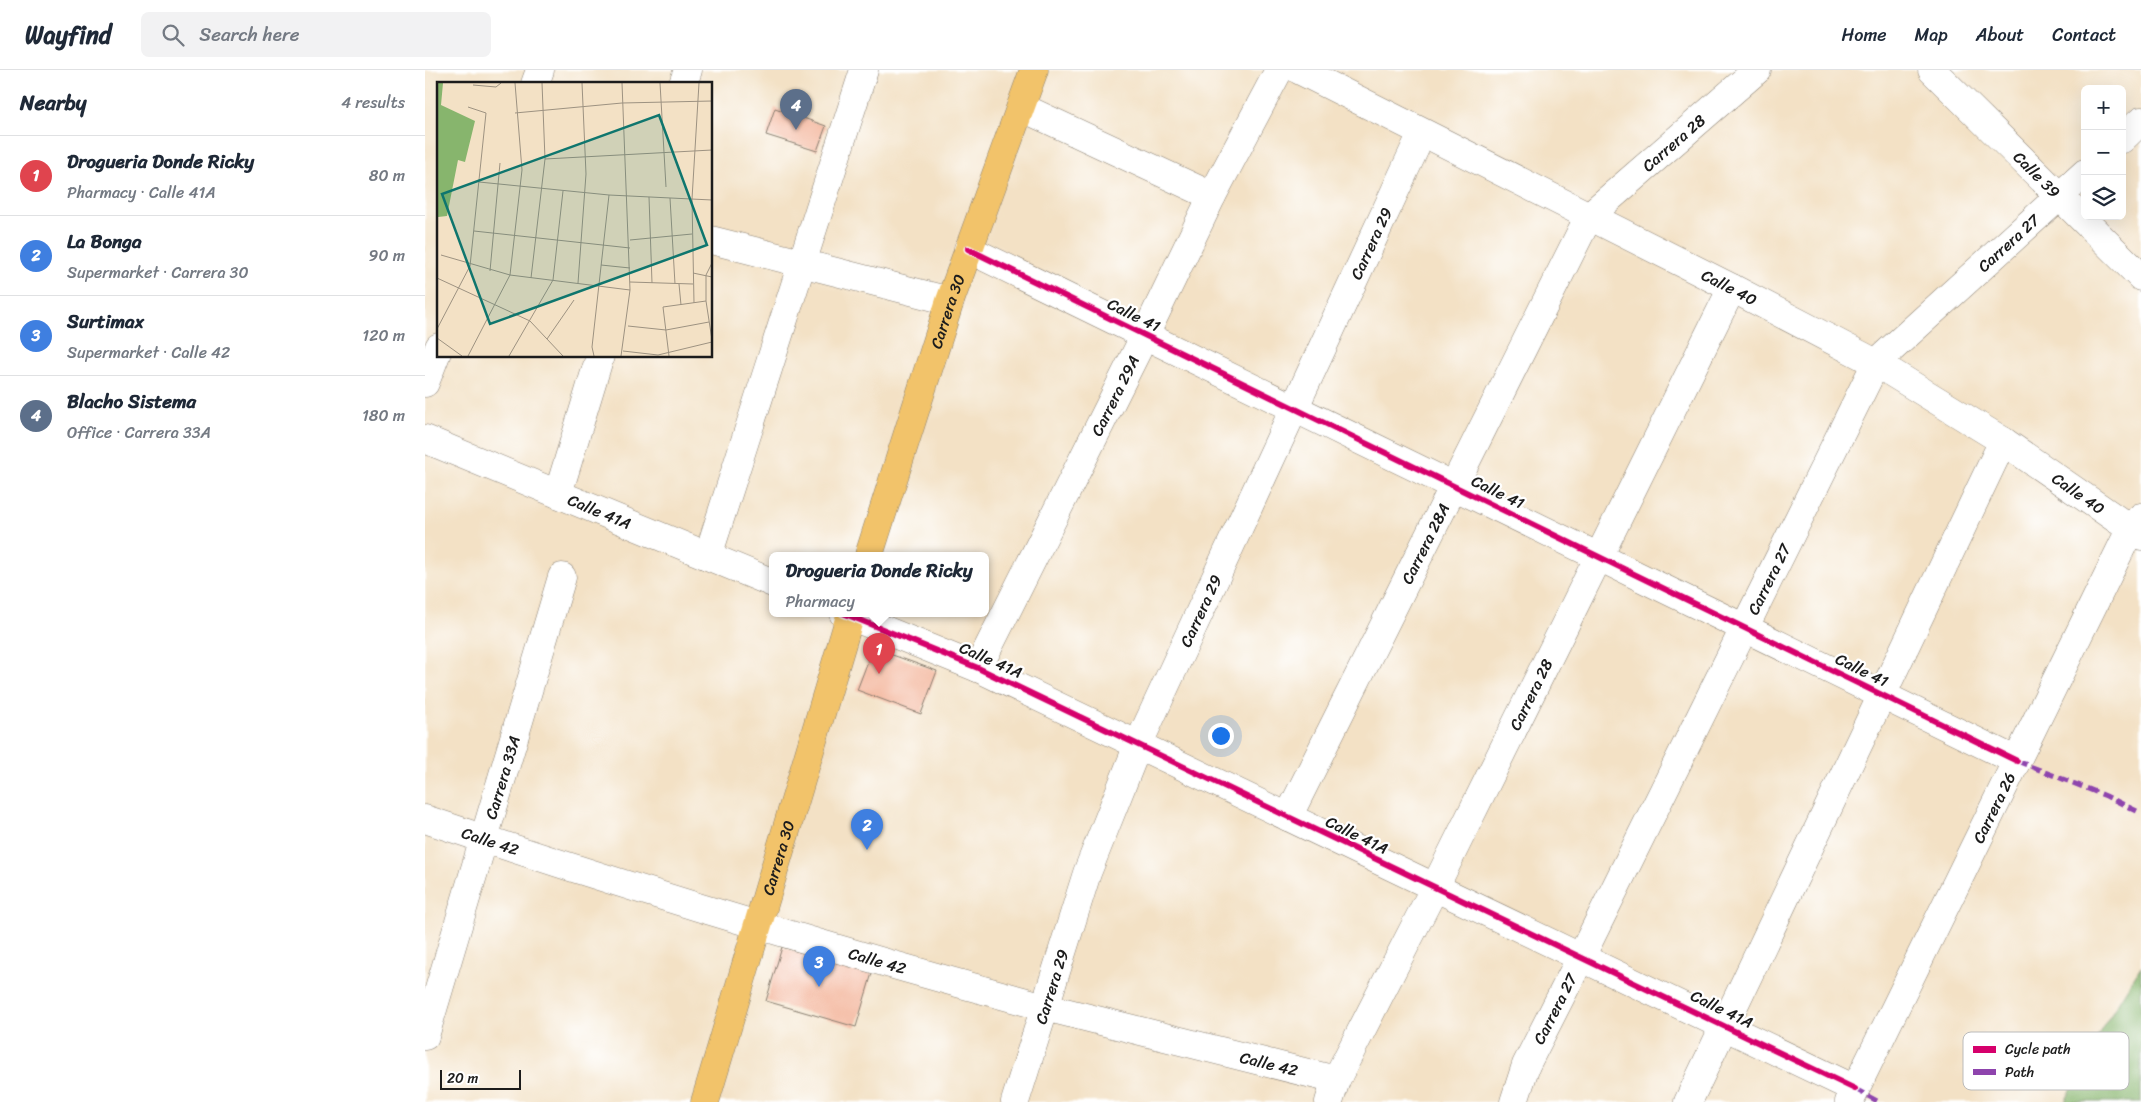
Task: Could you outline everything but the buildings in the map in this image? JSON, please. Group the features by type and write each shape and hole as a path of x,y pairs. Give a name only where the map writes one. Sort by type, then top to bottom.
{"main road":[{"name":"Carrera 30","path":"870,552 967,248 1034,70"},
{"name":"Carrera 30","path":"705,1102 847,617"}],"street":[{"path":"536,82 540,70"},
{"path":"684,82 688,70"},
{"path":"708,556 864,70"},
{"name":"Carrera 29A","path":"978,668 1145,335 1212,196 1279,70"},
{"name":"Calle 40","path":"1299,70 1732,288 1876,363 2138,527"},
{"name":"Carrera 28","path":"1589,216 1757,70"},
{"name":"Calle 39","path":"1932,70 2141,276"},
{"path":"1021,107 1212,196"},
{"path":"2126,135 2141,122"},
{"name":"Carrera 29","path":"1015,1102 1087,873 1138,745 1421,133"},
{"name":"Carrera 27","path":"1514,1102 1526,1065 1876,363 2083,175"},
{"name":"Carrera 28A","path":"1288,817 1589,216"},
{"path":"713,241 949,301"},
{"name":"Calle 41","path":"967,248 2017,761"},
{"name":"Carrera 28","path":"1333,1091 1732,288"},
{"path":"425,383 437,352"},
{"path":"558,494 599,358"},
{"name":"Calle 41A","path":"425,439 769,581"},
{"path":"1688,1102 2003,441"},
{"name":"Carrera 26","path":"1852,1095 2017,761 2138,527"},
{"name":"Carrera 33A","path":"425,1036 562,577"},
{"name":"Calle 41A","path":"855,617 978,668 1725,1026 1852,1095"},
{"name":"Calle 42","path":"425,819 757,925 1045,1006 1333,1091"}],"green space":[{"path":"2141,966 2141,1102 2065,1102 2071,1090 2129,1090 2129,1032 2100,1032"}],"marked path":[{"path":"2017,761 2106,796 2141,813"},
{"path":"1855,1089 1879,1102"}],"cycle path":[{"path":"968,249 2017,761"},
{"path":"853,617 978,668 1855,1089"}],"place":[{"name":"Blacho Sistema","path":"796,130"},
{"name":"Drogueria Donde Ricky","path":"879,674"},
{"name":"La Bonga","path":"867,850"},
{"name":"Surtimax","path":"819,987"}]}
